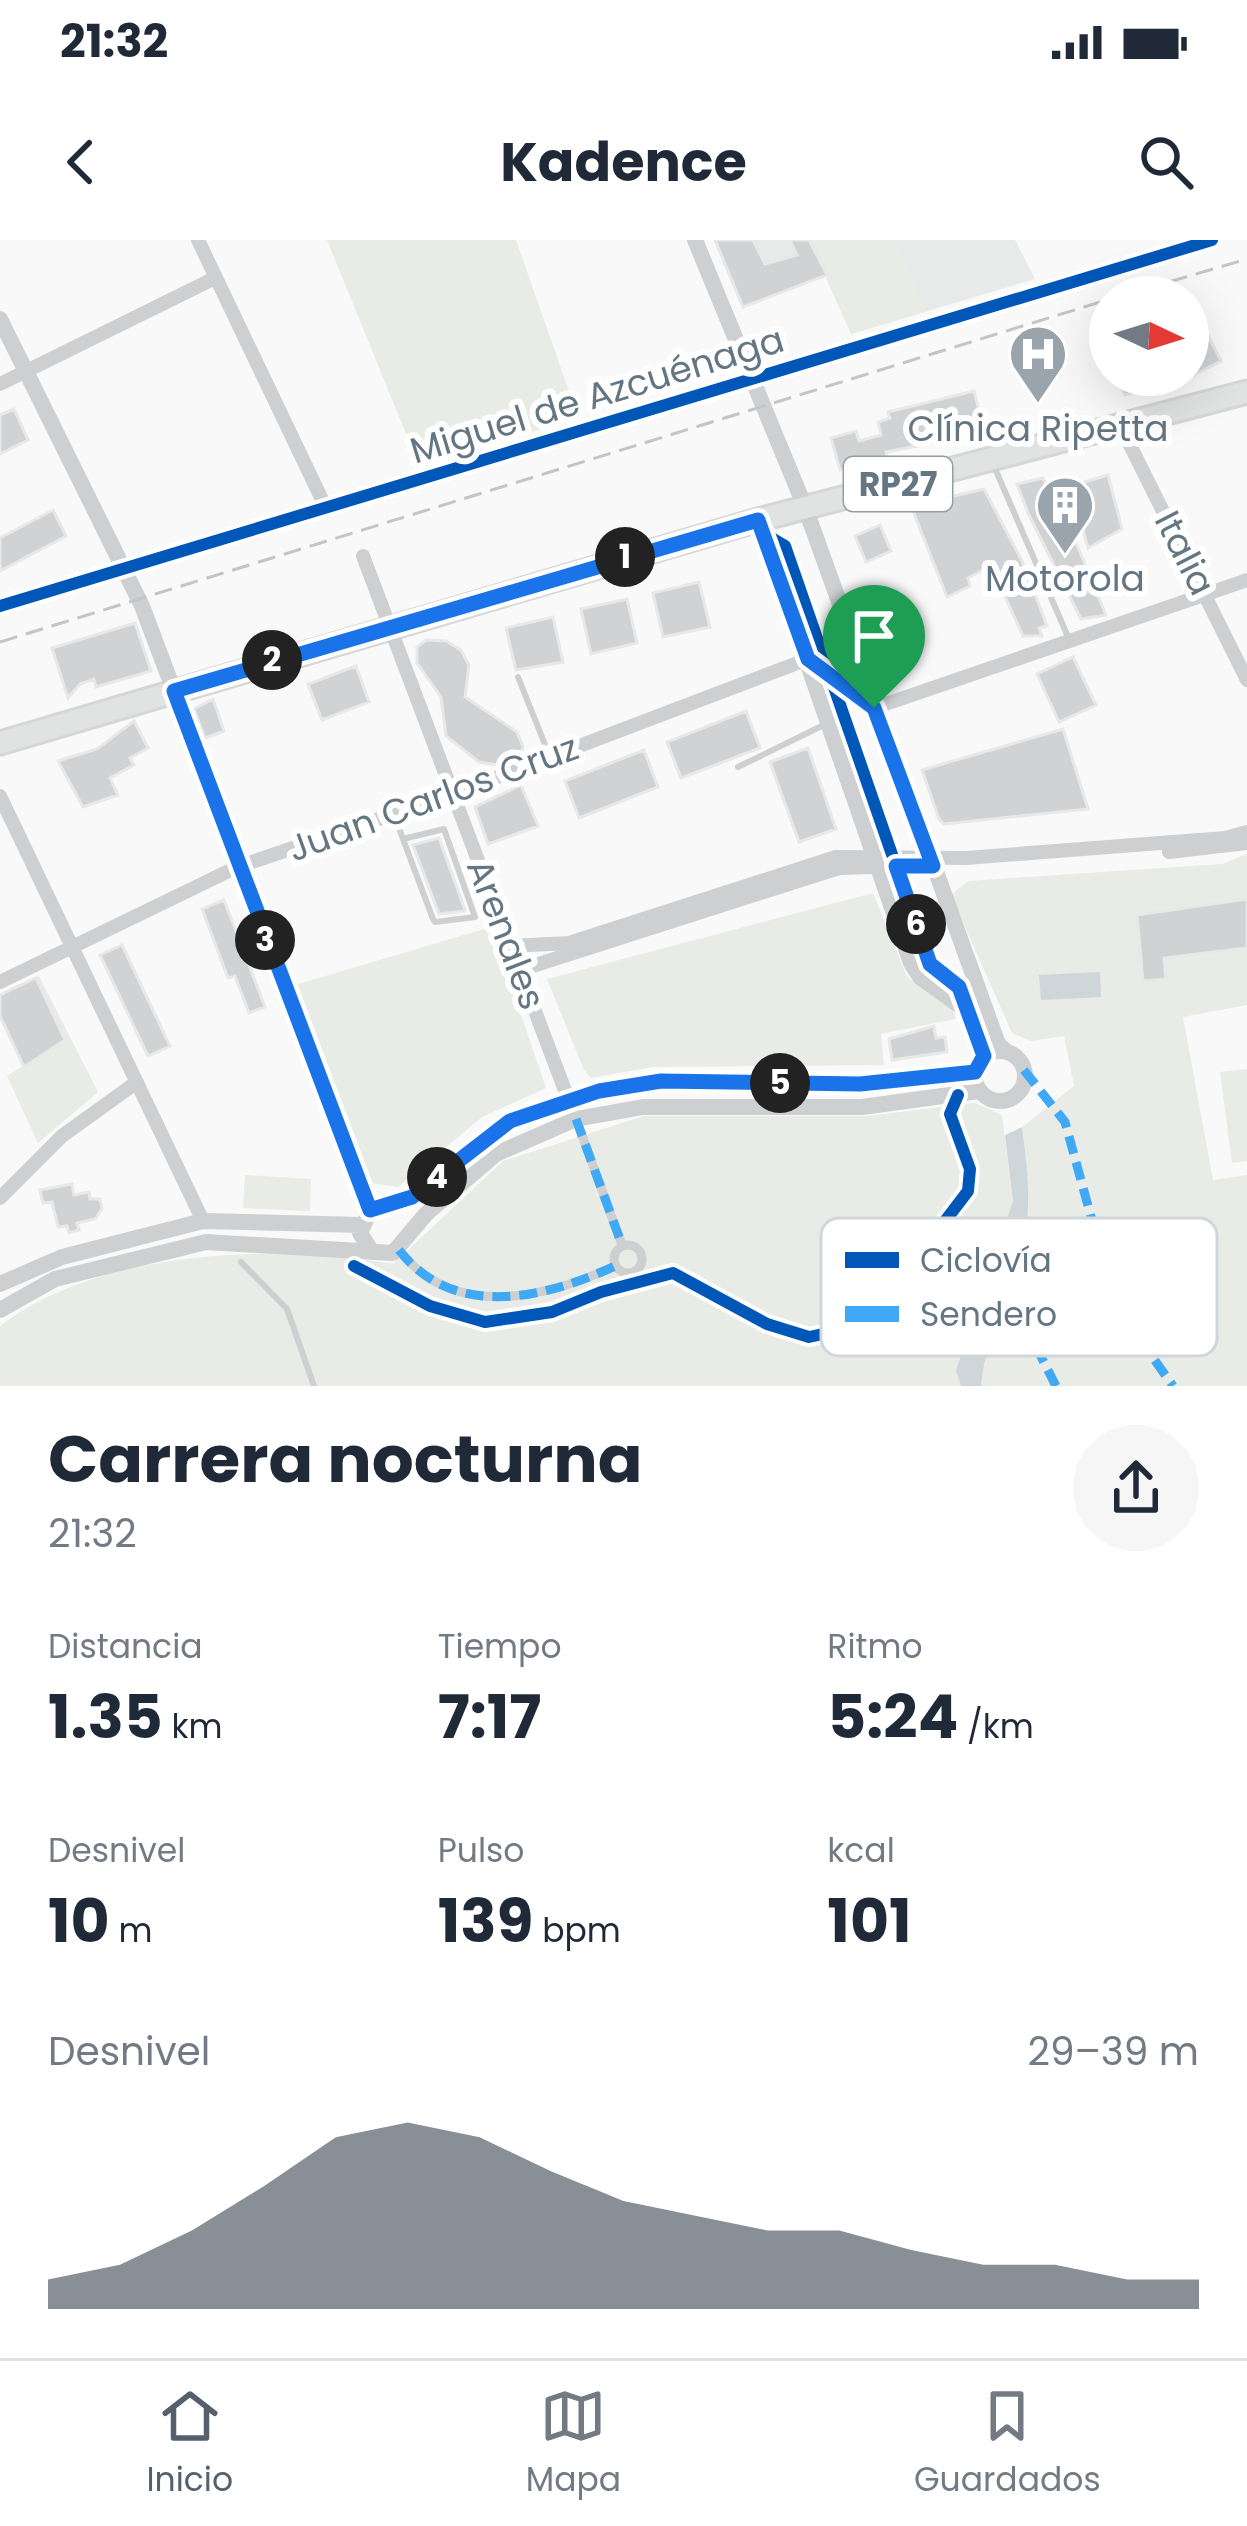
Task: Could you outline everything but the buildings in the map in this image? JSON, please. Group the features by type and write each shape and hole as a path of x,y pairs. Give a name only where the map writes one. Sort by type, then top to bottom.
{"main road":[{"name":"RP27","path":"0,743 388,624 805,507 1247,392"}],"street":[{"path":"198,240 327,510"},
{"path":"695,240 805,507 998,1044 1024,1070 1018,1094 993,1100 979,1073 967,1011 920,977 911,963 758,520"},
{"name":"Miguel de Azcuénaga","path":"0,606 1212,240"},
{"path":"0,383 215,278"},
{"path":"0,319 142,606 237,867 373,1214"},
{"name":"Italia","path":"1121,427 1247,680"},
{"name":"Arenales","path":"363,556 622,1245"},
{"path":"874,708 1247,580"},
{"name":"Juan Carlos Cruz","path":"0,982 237,867 453,794 808,659 825,660 851,640"},
{"path":"808,659 874,708"},
{"path":"0,796 203,1221"},
{"path":"932,862 1225,838 1247,832"},
{"path":"511,946 568,943 836,857 932,862 1247,843"},
{"path":"520,970 839,868 875,862"},
{"path":"399,1250 409,1233 496,1154 576,1119 643,1107 862,1107 979,1073 1006,1052"},
{"path":"372,1252 362,1240 373,1214 412,1197 498,1127 568,1099 661,1081 860,1084 979,1073"},
{"path":"0,1198 62,1136 137,1082"},
{"path":"2,1278 62,1257 203,1221 401,1212 409,1233"},
{"path":"0,1310 55,1279 206,1242 399,1250"},
{"path":"399,1250 409,1263 450,1288 495,1300 541,1294 615,1266 629,1273 641,1263 638,1248 622,1245 614,1254 615,1266"}],"lane":[{"path":"991,460 1070,640"},
{"path":"518,677 550,757"},
{"path":"738,767 829,722"},
{"path":"394,814 403,839 435,922 475,917 447,835 436,827 403,839"},
{"path":"447,835 466,828"},
{"path":"473,902 491,896"},
{"path":"241,1262 287,1309 314,1386"}],"shaded area":[{"path":"327,240 516,240 578,417 420,468"},
{"path":"715,240 1015,240 1035,279 851,334 826,275 743,307"},
{"path":"809,240 894,240 927,311 851,334"},
{"path":"1247,854 1247,1005 1183,1017 1213,1180 1247,1175 1247,1386 981,1386 986,1356 1217,1356 1217,1218 1027,1218 1022,1127 1074,1086 1064,1036 1031,1041 1012,1033 951,895 968,881 1222,864"},
{"path":"873,893 907,977 952,1007 956,1019 881,1034 884,1065 653,1067 591,1078 584,1070 547,979"},
{"path":"491,927 546,1088 482,1117 398,1187 370,1183 295,985"},
{"path":"1100,972 1101,997 1041,1000 1039,975"},
{"path":"39,976 98,1092 38,1143 7,1076 23,1066 0,1016 0,995"},
{"path":"1247,1069 1247,1161 1232,1163 1220,1072"},
{"path":"975,1103 1002,1115 1013,1201 1007,1218 821,1218 821,1356 960,1356 956,1369 961,1386 0,1386 0,1326 40,1301 86,1281 136,1267 242,1254 393,1264 503,1161 644,1116 867,1116"},
{"path":"1022,1127 1027,1218 1007,1218 1013,1201 1005,1135"},
{"path":"245,1175 311,1179 310,1211 243,1208"},
{"path":"961,1356 986,1356 981,1386 961,1386 956,1370"}],"railway":[{"path":"1189,276 1247,259"},
{"path":"0,642 1089,305"}],"marked path":[{"path":"1024,1070 1065,1122 1091,1218"},
{"path":"576,1119 622,1245"},
{"path":"399,1250 421,1272 446,1287 473,1295 531,1294 615,1266"},
{"path":"1041,1356 1056,1386"},
{"path":"1152,1356 1173,1386"}],"cycle path":[{"path":"0,606 1212,240"},
{"path":"763,533 785,546 930,964 959,987 967,1011"},
{"path":"947,1218 968,1191 970,1169 950,1114 958,1095"},
{"path":"354,1266 430,1306 485,1322 552,1312 601,1292 673,1273 767,1324 809,1337 821,1334"}],"place":[{"name":"Clínica Ripetta","path":"1038,405"},
{"name":"Motorola","path":"1065,556"}],"route":[{"path":"758,520 808,659 874,708 933,866 896,866 930,964 959,987 984,1056 975,1072 860,1084 661,1081 599,1091 510,1121 412,1197 370,1210 174,691 388,624 758,520"}]}
